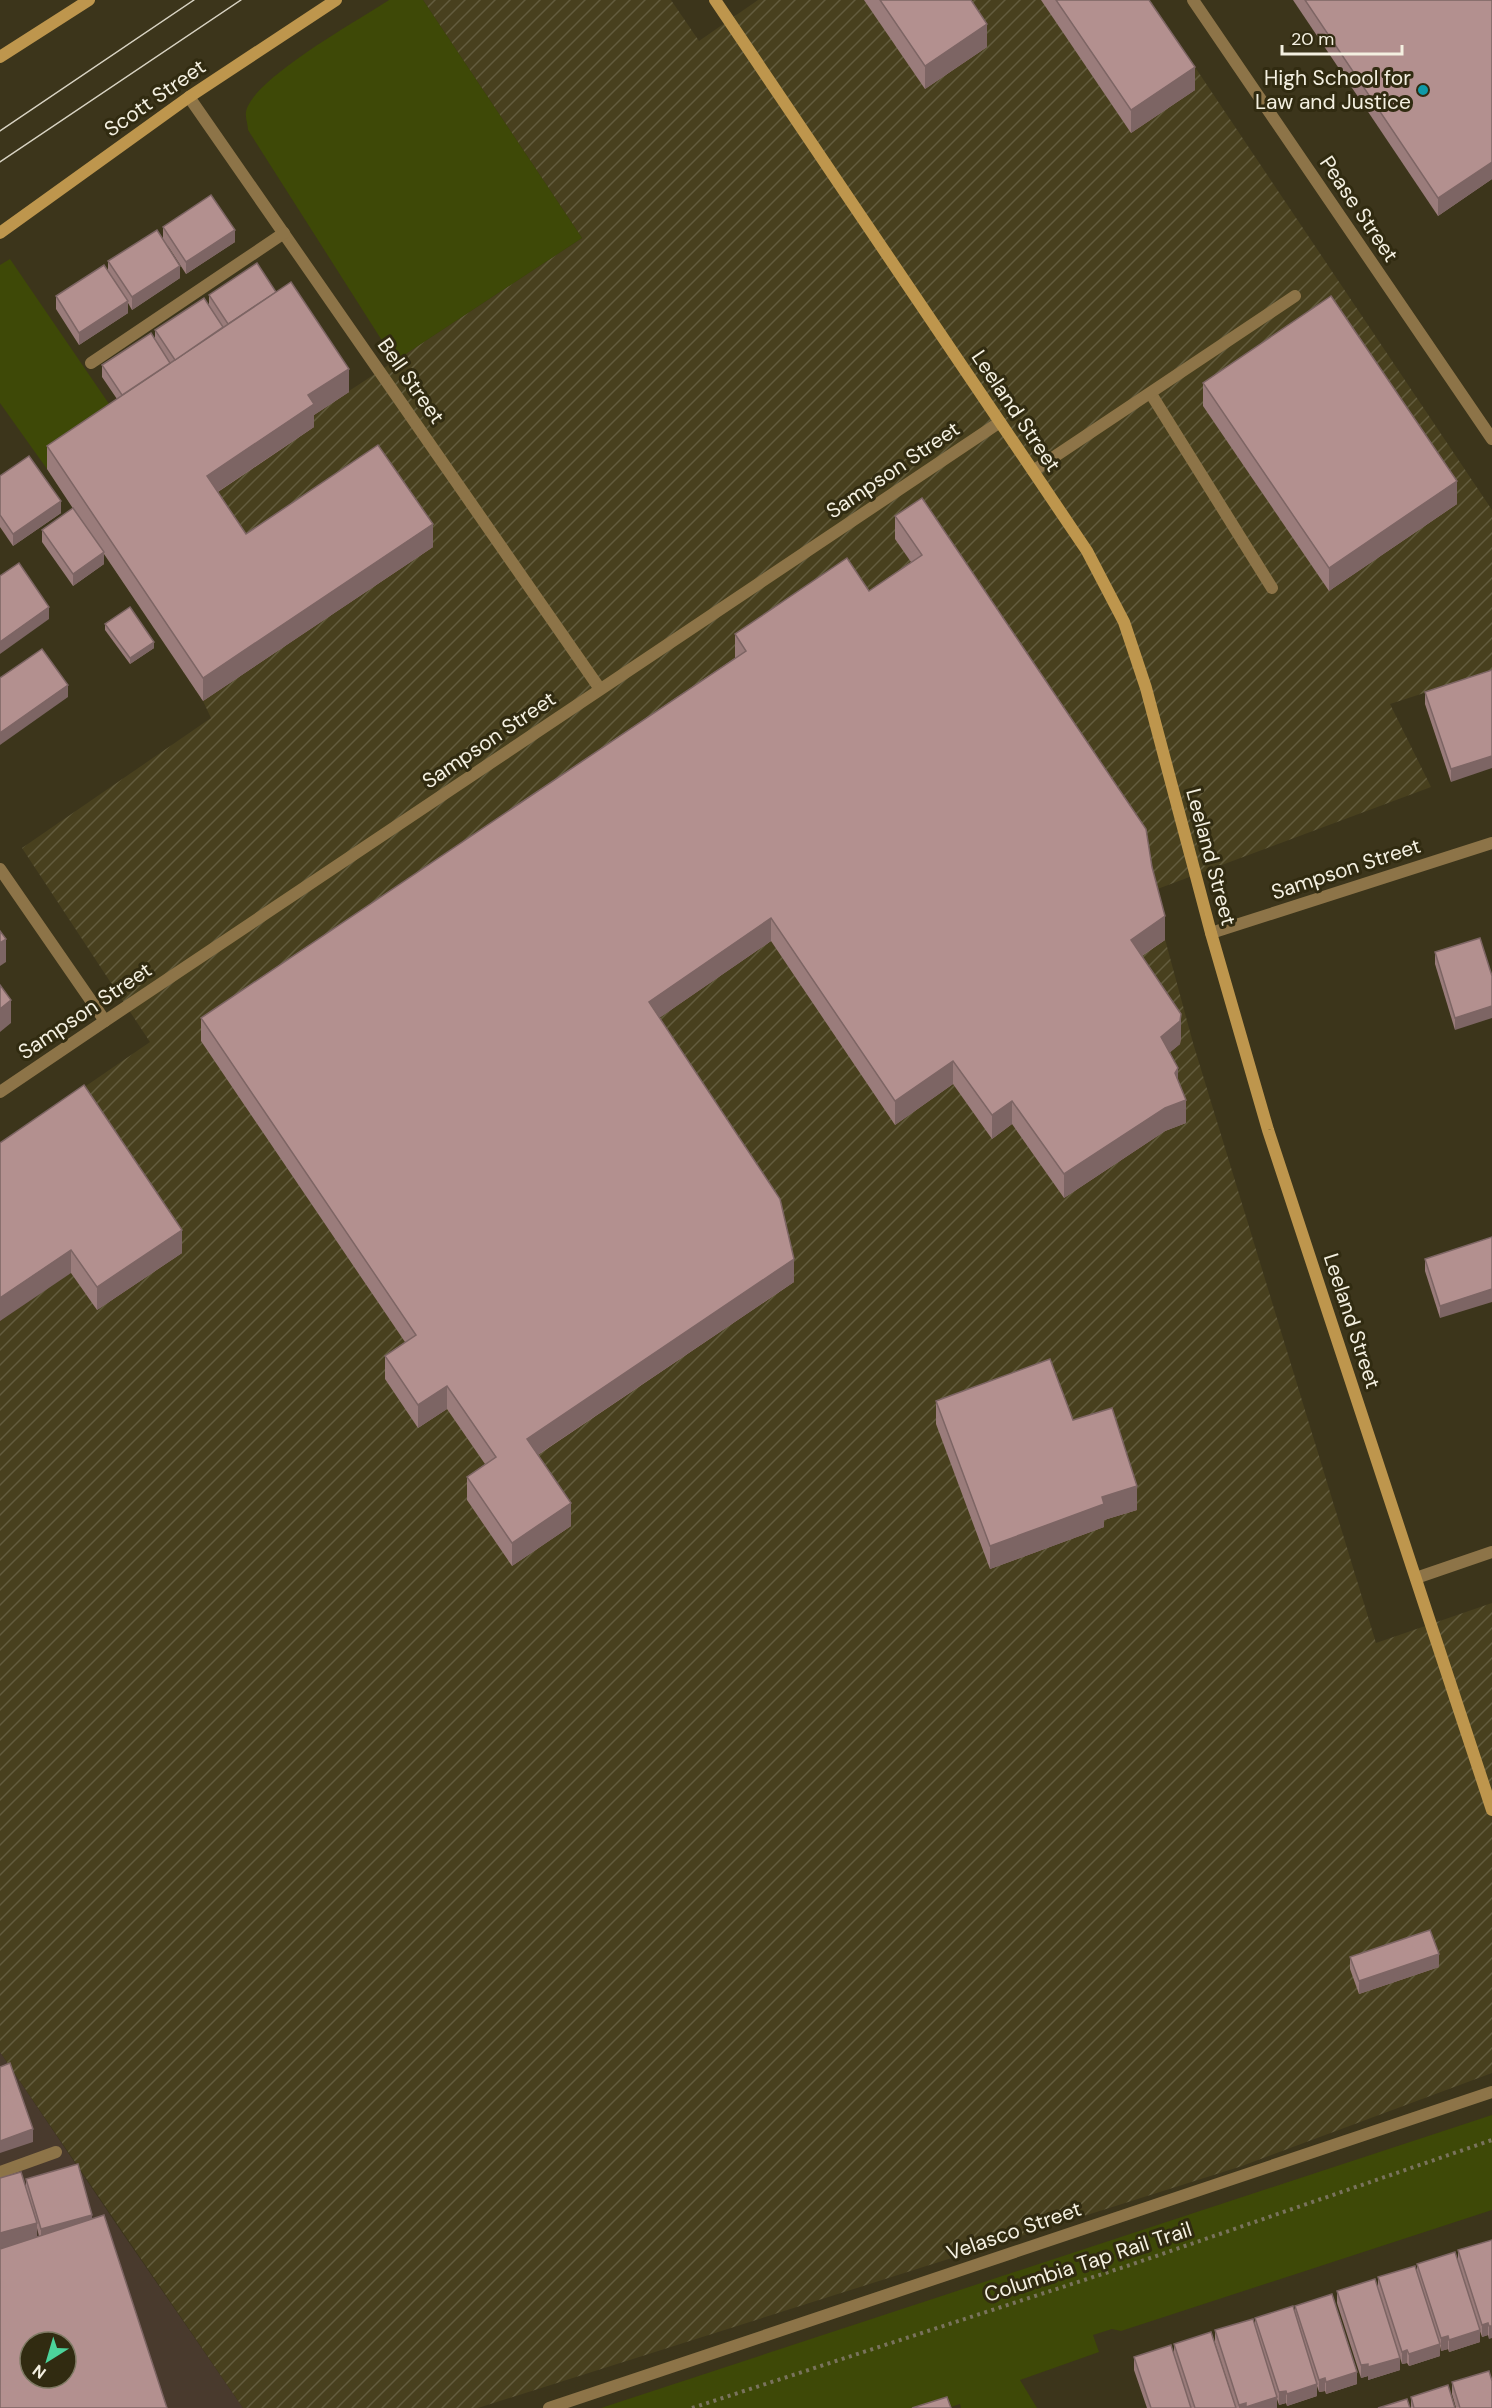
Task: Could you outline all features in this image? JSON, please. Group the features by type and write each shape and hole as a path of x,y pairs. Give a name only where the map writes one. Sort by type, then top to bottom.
{"main road":[{"path":"0,57 89,0"},
{"name":"Scott Street","path":"0,233 189,97 336,0"},
{"name":"Leeland Street","path":"715,0 1087,551 1124,622 1146,688 1211,933 1268,1130 1492,1810"}],"street":[{"name":"Pease Street","path":"1193,0 1492,440"},
{"name":"Bell Street","path":"189,97 600,689"},
{"path":"92,363 284,233"},
{"path":"1033,471 1295,296"},
{"path":"1151,394 1272,588"},
{"name":"Sampson Street","path":"0,1092 1000,422"},
{"name":"Sampson Street","path":"1211,933 1492,843"},
{"path":"0,869 105,1021"},
{"path":"1416,1578 1492,1552"},
{"name":"Velasco Street","path":"549,2408 1492,2092"},
{"path":"0,2172 56,2152"}],"path":[{"name":"Columbia Tap Rail Trail","path":"692,2408 1141,2261 1492,2140"}],"shaded area":[{"path":"423,0 671,0 699,41 758,0 1150,0 1492,510 1492,671 1390,704 1431,787 1152,891 1193,1043 1376,1643 1492,1603 1492,2073 1242,2166 478,2408 243,2408 0,2052 0,1145 150,1042 22,848 211,718 203,701 47,469 291,305 349,391 582,238"},
{"path":"0,2052 121,2231 243,2408 0,2408"}],"green space":[{"path":"389,0 423,0 582,238 395,361 248,130 246,114 253,99 286,67"},
{"path":"10,259 120,420 47,469 0,403 0,265"},
{"path":"1492,2115 1492,2210 1121,2331 1112,2329 1093,2335 1099,2352 1020,2380 1037,2408 961,2408 960,2404 948,2408 601,2408"}],"building":[{"path":"880,0 971,0 987,24 925,66"},
{"path":"1056,0 1149,0 1195,67 1131,110"},
{"name":"High School for Law and Justice","path":"1305,0 1492,0 1492,162 1438,198"},
{"path":"211,195 235,230 186,262 163,227"},
{"path":"157,230 180,266 132,297 108,261"},
{"path":"257,263 276,292 228,324 209,295"},
{"path":"104,265 128,301 79,333 56,296"},
{"path":"291,282 349,369 308,395 314,404 207,476 246,534 378,445 433,524 203,678 47,446"},
{"path":"1331,296 1457,481 1329,568 1203,383"},
{"path":"204,298 223,327 175,360 155,330"},
{"path":"151,333 170,363 122,395 102,365"},
{"path":"29,456 61,501 13,534 0,515 0,476"},
{"path":"922,498 1146,829 1152,867 1165,916 1131,940 1181,1014 1180,1021 1161,1037 1178,1068 1175,1073 1186,1100 1165,1108 1064,1174 1012,1101 992,1115 953,1061 895,1101 771,918 649,1002 780,1199 794,1259 527,1439 571,1503 512,1543 467,1477 496,1457 447,1386 418,1405 385,1356 416,1335 201,1018 746,651 735,634 847,558 869,591 922,555 895,516"},
{"path":"73,508 104,552 73,574 42,530"},
{"path":"19,563 49,607 0,642 0,576"},
{"path":"130,607 154,642 130,658 105,624"},
{"path":"42,649 68,685 0,733 0,678"},
{"path":"1492,670 1492,756 1451,769 1425,692"},
{"path":"0,931 6,939 0,943"},
{"path":"1480,938 1492,976 1492,1006 1455,1018 1435,952"},
{"path":"0,985 11,1000 0,1009"},
{"path":"84,1085 182,1230 97,1287 71,1250 0,1298 0,1143"},
{"path":"1492,1237 1492,1289 1440,1306 1425,1259"},
{"path":"1050,1359 1073,1420 1112,1408 1137,1486 1102,1497 1104,1504 990,1546 936,1401"},
{"path":"1430,1930 1439,1954 1359,1981 1350,1957"},
{"path":"10,2063 33,2129 0,2141 0,2067"},
{"path":"78,2164 92,2215 41,2229 26,2179"},
{"path":"21,2172 37,2223 0,2233 0,2178"},
{"path":"104,2215 167,2408 0,2408 0,2249"},
{"path":"1492,2240 1492,2326 1489,2326 1488,2323 1482,2325 1458,2250"},
{"path":"1455,2252 1480,2330 1449,2340 1448,2336 1441,2338 1417,2264"},
{"path":"1415,2266 1440,2344 1409,2354 1407,2350 1402,2352 1378,2277"},
{"path":"1375,2279 1400,2358 1368,2367 1368,2364 1361,2365 1337,2291"},
{"path":"1332,2294 1357,2372 1326,2382 1325,2378 1319,2380 1295,2306"},
{"path":"1293,2306 1317,2384 1287,2394 1286,2391 1279,2392 1255,2318"},
{"path":"1253,2319 1277,2397 1246,2407 1246,2403 1239,2405 1215,2330"},
{"path":"1211,2332 1236,2408 1195,2408 1174,2344"},
{"path":"1171,2345 1191,2408 1151,2408 1134,2357"},
{"path":"1489,2371 1492,2381 1492,2408 1460,2408 1452,2382"},
{"path":"1448,2385 1455,2408 1414,2408 1411,2397"},
{"path":"947,2397 951,2408 912,2408"},
{"path":"1407,2399 1410,2408 1378,2408"}],"tram line":[{"path":"0,131 194,0"},
{"path":"0,162 241,0"}],"place":[{"name":"High School for Law and Justice","path":"1423,90"}]}
